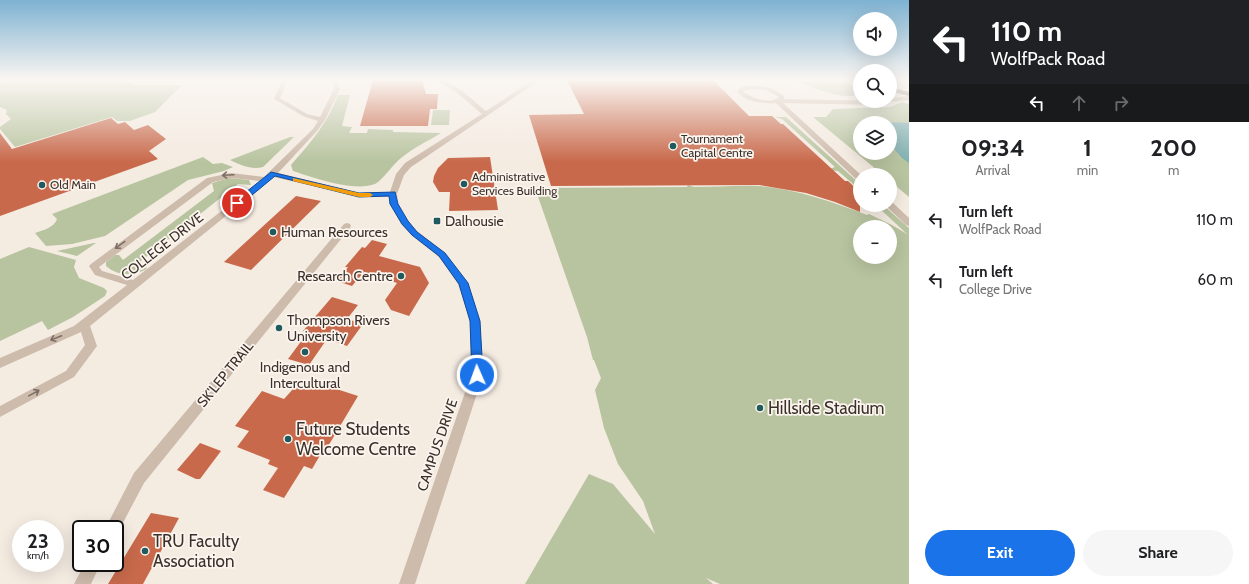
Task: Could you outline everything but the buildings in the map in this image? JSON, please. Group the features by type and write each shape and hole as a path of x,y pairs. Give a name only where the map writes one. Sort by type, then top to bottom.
{"street":[{"path":"291,107 305,115 322,120"},
{"name":"COLLEGE DRIVE","path":"0,363 28,349 78,329 270,177 315,130 328,107"},
{"path":"478,107 486,114"},
{"path":"134,284 98,273 94,266 210,180 221,176 230,175 270,177 359,195 393,194 400,174 408,166 496,107"},
{"path":"786,107 853,171"},
{"name":"CAMPUS DRIVE","path":"393,194 394,204 404,222 414,233 442,254 463,283 475,321 477,375 406,584"},
{"path":"897,212 909,223"},
{"name":"SK'LEP TRAIL","path":"117,520 139,478 348,226"},
{"path":"0,412 70,374 91,346 84,324"},
{"path":"82,584 88,572"}],"green space":[{"path":"1,107 160,107 155,112 130,121 117,121 112,117 15,147 0,129 0,127 11,119 6,114 7,110"},
{"path":"333,107 347,107 342,126 352,127 349,133 367,133 368,129 393,130 393,132 441,133 406,154 375,184 366,186 345,185 293,171 291,165 312,140"},
{"path":"909,107 909,197 897,187 897,168 875,168 865,160 897,160 897,116 853,116 853,150 813,117 826,117 833,109"},
{"path":"433,110 450,110 449,125 431,125"},
{"path":"775,117 786,117 853,178 853,184 838,171 827,170 835,167 782,119"},
{"path":"290,137 294,137 263,167 250,167 230,160"},
{"path":"203,157 213,164 222,163 233,167 224,171 188,180 105,236 72,244 46,246 35,233 48,228 56,222 57,219 52,214"},
{"path":"229,178 249,180 251,185 238,184 137,264 147,268 145,270 125,274 115,272 106,266 106,262 115,255 119,255 123,260 214,191 212,183"},
{"name":"Hillside Stadium","path":"688,185 694,187 759,186 800,193 828,201 853,210 853,212 867,215 869,214 882,220 853,220 853,264 897,264 897,228 907,234 897,225 897,220 892,220 883,212 891,212 909,228 909,584 720,584 706,578 713,584 525,584 589,474 613,484 655,534 643,501 618,464 604,428 595,390 601,378 593,360 587,337 535,188 687,187"},
{"path":"96,243 77,256 57,251"},
{"path":"29,247 76,260 74,267 79,278 104,288 107,291 105,296 73,317 48,330 42,321 0,341 0,259"}],"water":[{"path":"897,122 909,123 909,163 897,152"}],"slow traffic":[{"path":"296,180 359,195 370,195"}],"place":[{"name":"Tournament Capital Centre","path":"673,146"},
{"name":"Administrative Services Building","path":"464,184"},
{"name":"Old Main","path":"42,185"},
{"name":"Dalhousie","path":"437,221"},
{"name":"Human Resources","path":"273,232"},
{"name":"Research Centre","path":"401,276"},
{"name":"Thompson Rivers University","path":"279,328"},
{"name":"Indigenous and Intercultural","path":"305,352"},
{"name":"Hillside Stadium","path":"760,408"},
{"name":"Future Students Welcome Centre","path":"288,439"},
{"name":"TRU Faculty Association","path":"145,551"}],"route":[{"path":"237,203 273,174 359,195 393,194 394,204 404,222 414,233 442,254 463,283 475,321 477,375"}]}
